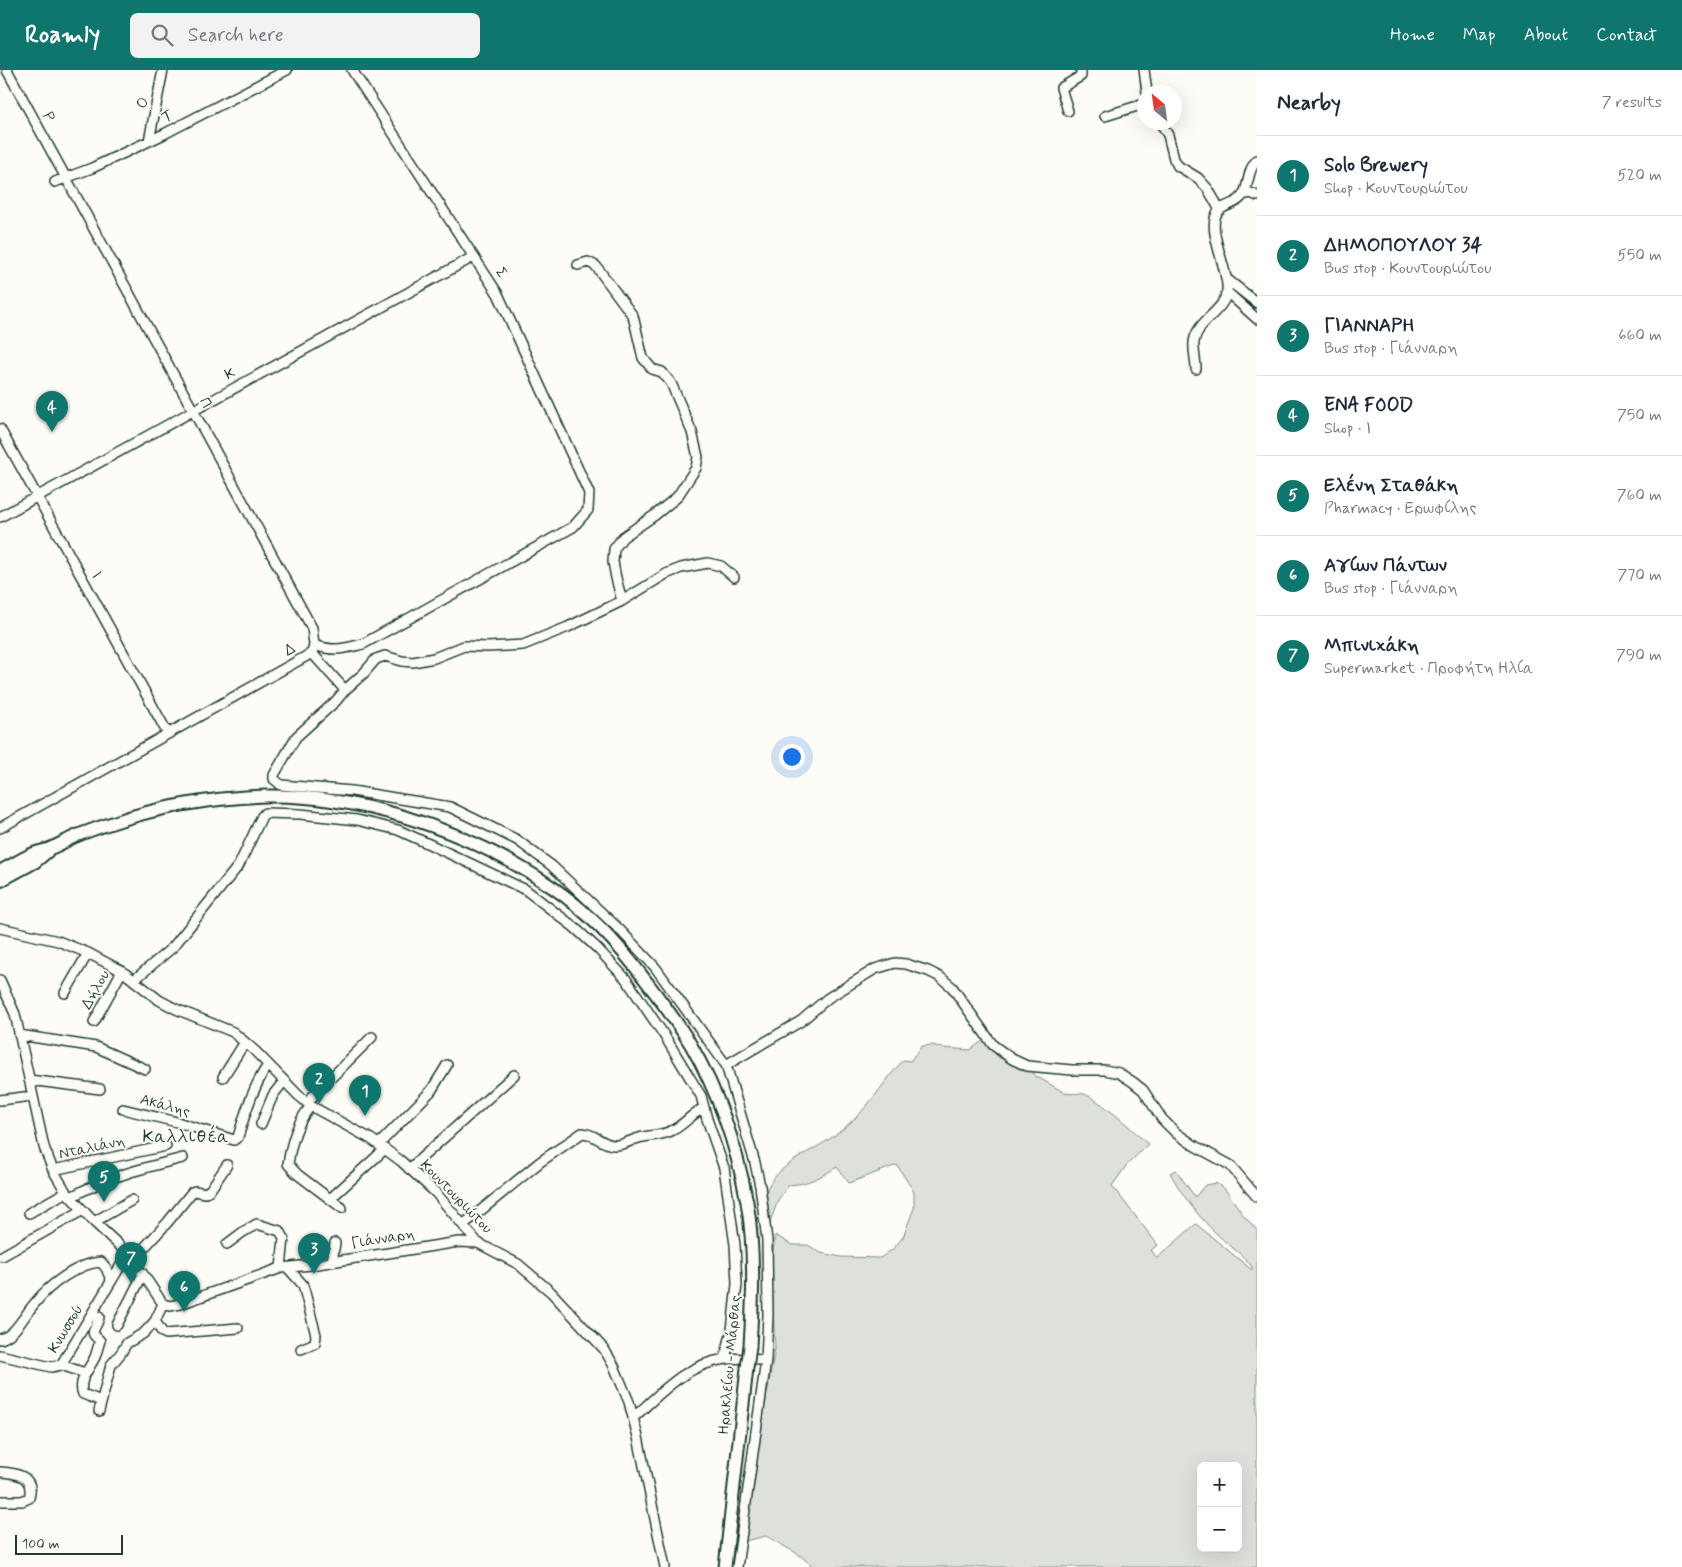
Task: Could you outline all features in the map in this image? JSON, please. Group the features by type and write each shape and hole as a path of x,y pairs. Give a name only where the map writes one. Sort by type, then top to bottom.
{"main road":[{"name":"Ηρακλείου - Μάρθας","path":"0,871 31,855 114,822 185,804 267,796 319,798 363,805 423,822 481,846 554,888 585,913 614,941 639,972 668,1010 691,1045 725,1121 736,1155 747,1203 753,1285 750,1346 725,1567"},
{"name":"Ηρακλείου - Μάρθας","path":"0,881 35,862 52,848"}],"street":[{"name":"Ρ","path":"7,70 65,178"},
{"name":"Ο","path":"149,141 163,70"},
{"name":"Τ","path":"56,182 92,168 149,141 287,70"},
{"name":"Σ","path":"352,70 498,294 589,493 588,510"},
{"path":"1068,111 1061,88 1081,76 1082,70"},
{"path":"1144,70 1146,85"},
{"path":"1105,116 1137,106"},
{"path":"1165,130 1178,166 1198,178 1208,189 1220,210"},
{"path":"1243,195 1251,167 1257,160"},
{"name":"Π","path":"65,178 312,628 313,649"},
{"path":"1196,368 1194,340 1200,328 1221,306 1227,292 1228,280 1218,252 1215,217 1220,210 1233,204 1243,195 1252,193 1257,196"},
{"name":"Κ","path":"0,517 473,257"},
{"path":"578,265 588,262 596,266 633,316 643,358 652,369 662,372 671,383 692,432 698,457 696,468 677,496 655,515 623,536 614,549 616,578 622,601"},
{"path":"1228,280 1257,303"},
{"path":"1227,292 1257,319"},
{"name":"Ι","path":"0,429 168,734"},
{"name":"Δ","path":"0,828 168,734 313,649 344,649 363,644 574,527 588,510"},
{"path":"734,577 721,566 708,563 697,564 666,574 622,601 568,627 523,645 464,646 434,658 413,662 385,656 376,660 336,701 296,737 274,774 274,779 281,785 352,791 450,807 517,840 558,871 620,930 655,967 726,1065 755,1162 767,1240 768,1315 766,1360 737,1567"},
{"path":"313,649 345,690"},
{"path":"134,980 173,947 239,865 265,813 300,814 358,820 398,830 526,890 574,927 626,979 702,1096 704,1108 724,1168 736,1254 737,1284 734,1314 730,1342 725,1359"},
{"name":"Κουντουριώτου","path":"1,931 58,941 88,953 122,971 160,1000 176,1009 233,1032 309,1104 359,1131 382,1146 409,1169 436,1193 478,1243 518,1264 551,1292 604,1349 614,1366 634,1418 665,1567"},
{"path":"65,993 88,953"},
{"path":"726,1065 801,1021 834,994 875,969 895,963 906,964 940,977 952,987 993,1045 1012,1059 1028,1066 1072,1070 1105,1070 1119,1073 1133,1082 1143,1090 1162,1119 1176,1133 1230,1165 1257,1196"},
{"name":"Δήλου","path":"94,1022 122,971"},
{"path":"0,980 15,1014 44,1147 53,1170 69,1194 130,1258 163,1304 155,1321 144,1333 127,1343 111,1365 99,1411"},
{"path":"19,1035 96,1047 144,1069"},
{"path":"342,1208 297,1174 288,1164 299,1122 309,1104 372,1037"},
{"path":"223,1077 245,1042"},
{"name":"Ακάλης","path":"123,1109 177,1122 234,1140 238,1137 248,1101 268,1065"},
{"path":"330,1199 382,1146 431,1091 447,1065"},
{"path":"409,1169 514,1075"},
{"path":"29,1080 100,1089"},
{"path":"262,1124 273,1095 284,1080"},
{"path":"0,1100 32,1096"},
{"path":"463,1225 540,1162 582,1133 588,1133 605,1143 622,1144 672,1132 694,1112 704,1108"},
{"name":"Νταλιάνη","path":"53,1170 166,1146"},
{"path":"29,1213 69,1194 118,1175 183,1158"},
{"name":"Κνωσσού","path":"0,1355 51,1367 61,1365 111,1280 130,1258 167,1223 192,1192 205,1194 210,1190 227,1165"},
{"path":"94,1222 132,1200"},
{"path":"2,1256 83,1210"},
{"path":"227,1244 257,1224 280,1231 284,1238 284,1268 303,1285 316,1335 315,1343 301,1349"},
{"name":"Γιάνναρη","path":"163,1304 170,1306 180,1304 284,1268 459,1242 478,1243"},
{"path":"332,1262 335,1243"},
{"path":"0,1339 9,1336 36,1301 50,1286 62,1277 101,1262 111,1280"},
{"path":"117,1325 143,1274"},
{"path":"92,1314 99,1316 93,1331 100,1341 96,1356 88,1369 81,1389 83,1394 101,1401"},
{"path":"155,1321 162,1332 166,1334 238,1328"},
{"path":"634,1418 674,1381 689,1370 705,1363 725,1359 766,1360"},
{"path":"61,1365 88,1369 114,1362"},
{"path":"0,1472 13,1473 24,1477 30,1490 29,1498 22,1501 0,1501"}],"shaded area":[{"path":"984,1040 998,1057 1018,1067 1033,1070 1035,1076 1065,1092 1084,1094 1091,1097 1117,1116 1148,1144 1126,1166 1112,1186 1158,1245 1151,1250 1157,1258 1196,1224 1252,1270 1252,1267 1244,1258 1222,1239 1191,1206 1170,1173 1176,1170 1195,1197 1205,1185 1216,1183 1225,1189 1244,1216 1257,1230 1257,1567 814,1567 798,1554 766,1536 745,1541 759,1437 775,1349 771,1267 775,1235 792,1245 808,1245 821,1253 841,1257 880,1258 893,1249 903,1237 914,1208 914,1192 897,1165 849,1183 837,1167 814,1179 789,1185 778,1200 769,1225 766,1211 768,1187 779,1172 831,1138 852,1121 866,1107 903,1060 910,1061 922,1046 932,1045 943,1048 970,1050"}],"place":[{"name":"ENA FOOD","path":"52,432"},
{"name":"ΔΗΜΟΠΟΥΛΟΥ 34","path":"319,1104"},
{"name":"Solo Brewery","path":"365,1116"},
{"name":"Ελένη Σταθάκη","path":"104,1202"},
{"name":"ΓΙΑΝΝΑΡΗ","path":"314,1274"},
{"name":"Μπινιχάκη","path":"131,1283"},
{"name":"Αγίων Πάντων","path":"184,1312"}],"district":[{"name":"Καλλιθέα","path":"186,1137"}]}
